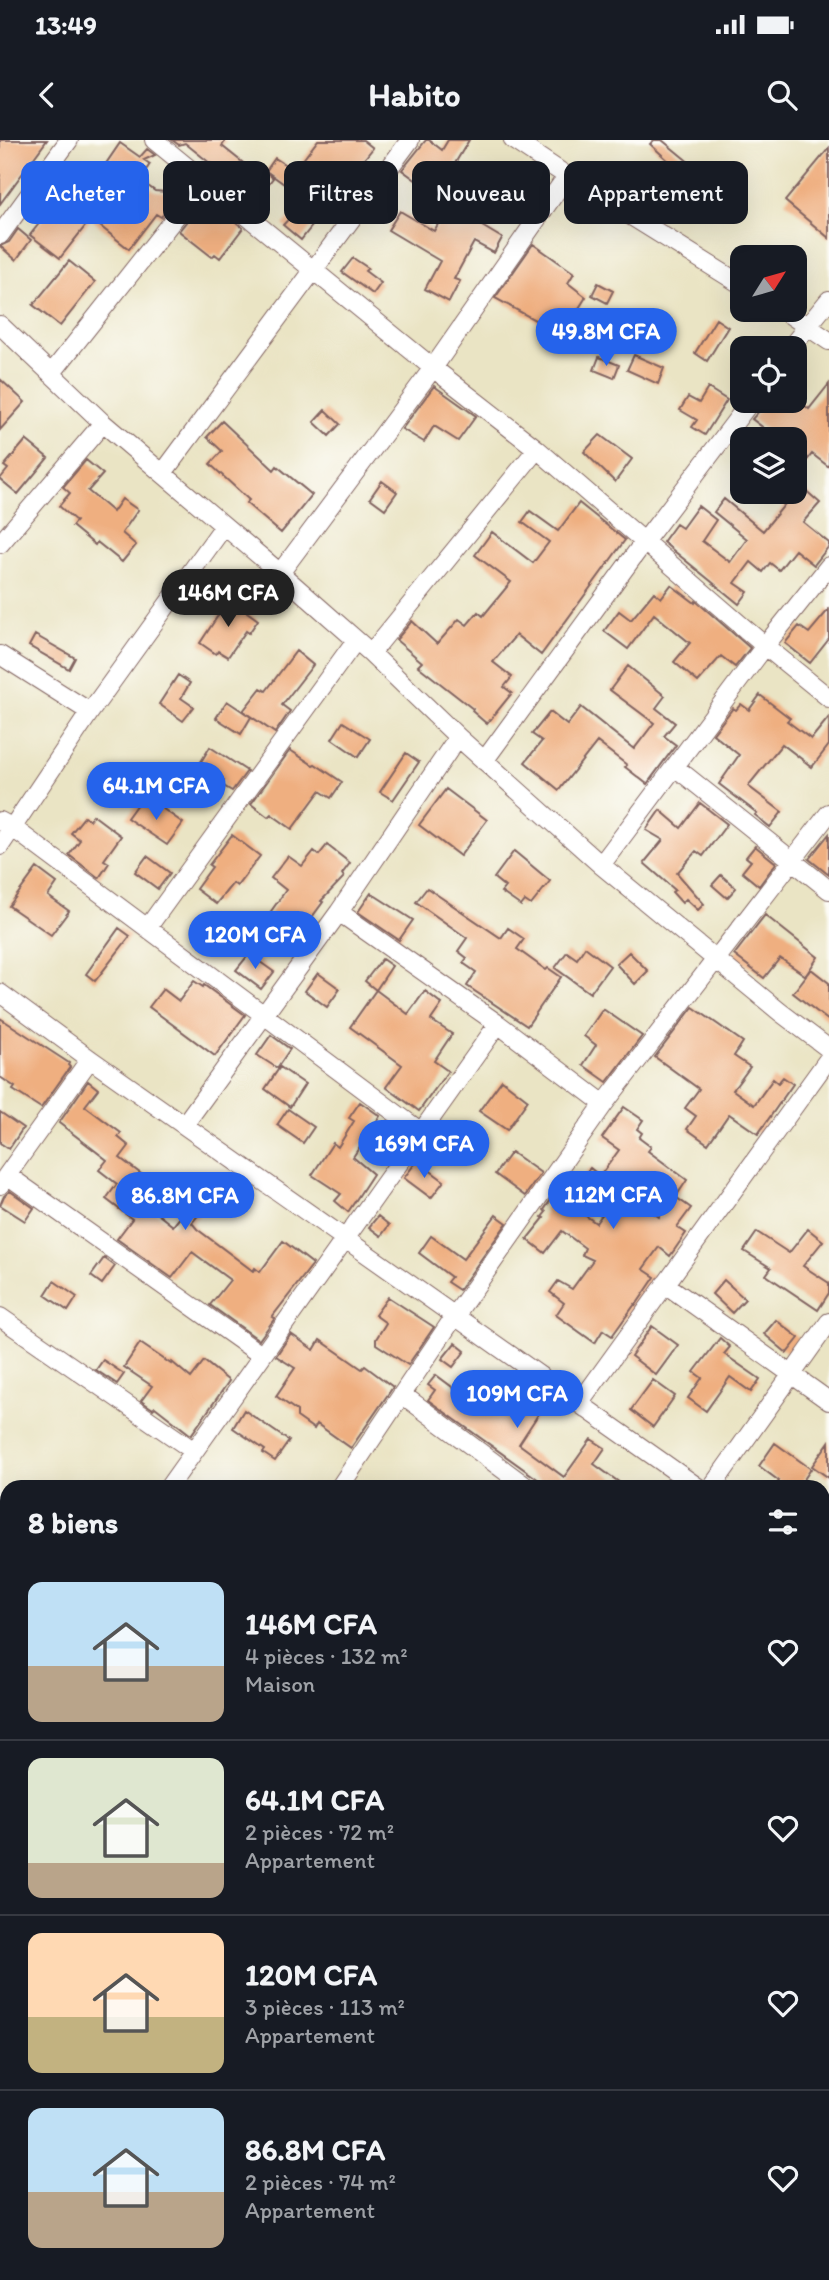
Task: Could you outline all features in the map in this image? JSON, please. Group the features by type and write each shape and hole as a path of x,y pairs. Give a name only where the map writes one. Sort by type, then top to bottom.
{"street":[{"path":"0,235 69,140"},
{"path":"154,140 180,161"},
{"path":"163,473 410,140"},
{"path":"513,140 564,174"},
{"path":"280,573 433,368 564,180"},
{"path":"51,374 169,224"},
{"path":"257,224 537,449 829,698"},
{"path":"644,224 730,278"},
{"path":"799,336 829,300"},
{"path":"803,322 829,341"},
{"path":"0,325 103,423 356,640 484,761 601,865 829,1049"},
{"path":"484,761 742,413"},
{"path":"0,544 103,423"},
{"path":"370,653 537,449"},
{"path":"0,846 6,824 224,526"},
{"path":"601,865 765,646 829,566"},
{"path":"148,927 356,640"},
{"path":"0,655 90,712"},
{"path":"184,1125 339,912 458,737"},
{"path":"675,767 829,891"},
{"path":"345,1480 454,1317 604,1104 829,813"},
{"path":"6,824 421,1132"},
{"path":"339,912 498,1024 604,1104"},
{"path":"0,993 688,1480"},
{"path":"174,1480 498,1024"},
{"path":"579,1404 829,1058"},
{"path":"90,1059 4,1180 261,1355"},
{"path":"665,1284 829,1401"},
{"path":"0,1317 194,1451"},
{"path":"717,1480 829,1322"},
{"path":"403,1395 517,1480"}],"building":[{"path":"0,140 47,140 32,161 21,161 21,175 0,204"},
{"path":"172,140 226,140 222,146 241,161 207,161 185,143 179,145"},
{"path":"318,140 363,140 373,148 363,161 302,161"},
{"path":"426,140 442,150 448,140 469,140 456,161 412,161 412,177 402,170"},
{"path":"654,140 662,140 688,161 669,161 650,144"},
{"path":"120,143 140,157 147,149 155,155 146,161 108,161"},
{"path":"829,148 829,238 785,201"},
{"path":"275,158 284,164 284,184 270,174 270,165"},
{"path":"149,187 163,192 163,214 161,217 156,214 149,223"},
{"path":"400,211 412,218 412,224 422,224 434,231 438,224 479,224 502,238 494,253 474,242 454,279 460,281 449,302 425,289 440,261 388,230 392,224 398,224"},
{"path":"39,224 87,224 60,258 30,235"},
{"path":"97,224 148,224 129,249"},
{"path":"185,224 238,224 243,228 220,258 215,254 212,257 179,231"},
{"path":"310,224 312,226 301,240 283,225"},
{"path":"18,229 31,240 16,260 0,246 9,242"},
{"path":"533,244 574,273 568,283 586,297 562,335 495,298"},
{"path":"353,258 368,268 365,271 381,283 373,294 342,272"},
{"path":"69,261 95,282 60,326 33,305"},
{"path":"598,283 613,291 607,303 592,295"},
{"path":"716,319 728,327 707,361 695,353"},
{"path":"634,355 664,368 658,384 627,370"},
{"path":"599,357 619,365 614,378 594,370"},
{"path":"0,379 25,402 0,430"},
{"path":"829,384 829,467 812,454 807,460 807,427 762,427 752,419 757,413 807,413 807,407 809,409"},
{"path":"434,386 476,416 458,441 434,426 424,442 402,429"},
{"path":"708,388 727,400 705,435 692,427 697,420 680,410 688,397 699,403"},
{"path":"325,410 340,424 329,436 314,422"},
{"path":"222,421 274,470 277,466 312,495 281,533 246,503 249,500 210,464 222,451 207,437"},
{"path":"600,435 632,459 615,482 584,452"},
{"path":"26,440 48,458 18,494 0,479 8,469 4,466"},
{"path":"86,460 103,474 88,491 113,512 122,499 138,510 122,533 136,545 122,562 72,526 76,521 59,506 70,493 63,487"},
{"path":"382,481 397,492 385,509 370,498"},
{"path":"807,492 820,503 803,522 829,543 829,546 814,565 795,550 779,570 770,563 763,572 751,562 735,583 748,592 739,604 663,542 676,524 682,528 698,506 716,520 702,541 730,562 747,539 714,512 724,499 763,531 785,504 807,504"},
{"path":"579,503 625,540 541,655 516,635 493,662 512,677 504,687 512,693 487,724 473,709 418,666 422,662 396,640 412,621 437,644 459,619 467,625 478,612 483,616 511,582 475,555 492,532 533,563 549,542 522,522 530,511 558,531"},
{"path":"671,585 695,603 696,601 750,648 735,667 721,656 698,682 674,662 690,643 654,614 628,649 604,631 619,611 631,620 654,592 661,598"},
{"path":"229,599 258,620 249,633 246,631 228,657 218,651 216,654 200,643"},
{"path":"829,609 829,639 810,663 785,643 799,626 809,633"},
{"path":"35,635 75,658 69,669 29,646"},
{"path":"296,651 313,665 282,705 290,711 275,733 243,711 261,688 266,691"},
{"path":"628,666 665,696 656,708 675,723 664,736 676,745 647,784 597,742 559,790 525,762 542,741 532,734 550,712 567,725 581,707 634,749 654,723 610,690"},
{"path":"178,675 190,683 181,698 194,707 183,721 159,704"},
{"path":"760,695 790,718 787,721 811,739 829,717 829,745 812,767 782,744 748,786 782,812 770,827 755,815 757,813 719,784 739,755 713,734 733,708 736,710 741,704 749,710"},
{"path":"227,701 251,717 241,734 216,718"},
{"path":"343,722 370,739 358,757 332,739"},
{"path":"210,747 247,771 232,791 222,785 224,781 199,765"},
{"path":"290,750 342,782 331,798 320,791 292,829 271,814 268,817 251,804"},
{"path":"406,753 419,762 393,800 380,792"},
{"path":"446,789 487,820 460,856 419,825"},
{"path":"140,800 153,809 156,804 183,823 167,845 127,818"},
{"path":"700,803 727,824 703,856 696,851 677,873 704,904 698,910 686,899 682,903 672,892 675,890 644,863 663,840 646,830 660,810 681,828"},
{"path":"93,815 121,836 104,860 109,863 99,878 69,855 80,840 71,833 84,817 89,820"},
{"path":"829,834 829,875 809,859"},
{"path":"232,835 260,856 237,886 233,883 216,904 196,889 212,867 209,865"},
{"path":"327,845 350,863 342,874 344,877 321,901 323,902 298,936 269,914 286,890 271,878 288,856 302,866 314,851 319,855"},
{"path":"755,846 776,863 759,886 742,872 751,861 746,857"},
{"path":"514,851 550,881 531,905 525,901 521,906 501,892 505,887 494,878"},
{"path":"147,856 170,873 158,889 135,872"},
{"path":"37,868 57,883 48,896 69,911 51,935 9,906"},
{"path":"721,875 736,888 727,898 712,885"},
{"path":"427,888 501,938 508,928 524,939 517,949 546,970 548,968 561,977 527,1026 467,986 476,972 463,963 467,958 458,951 467,938 416,902"},
{"path":"371,893 413,920 399,940 358,912"},
{"path":"765,915 818,957 806,975 811,969 829,983 829,1021 793,993 806,976 780,958 764,978 734,955"},
{"path":"119,928 130,936 95,981 86,974"},
{"path":"585,947 610,966 590,993 555,968 567,952 577,959"},
{"path":"629,952 648,971 635,984 616,964"},
{"path":"249,954 274,972 261,989 236,970"},
{"path":"382,959 392,966 376,990 365,981"},
{"path":"318,973 340,989 327,1007 305,991"},
{"path":"194,981 203,987 204,985 245,1015 215,1056 149,1007 163,989 179,1001"},
{"path":"376,990 408,1014 425,991 442,1004 431,1020 452,1034 434,1061 448,1071 419,1111 386,1087 402,1065 350,1027"},
{"path":"693,1007 743,1042 734,1056 750,1067 733,1090 754,1105 773,1079 778,1083 783,1077 793,1084 758,1134 729,1114 708,1144 687,1129 696,1116 685,1108 699,1089 655,1057"},
{"path":"603,1009 642,1036 607,1082 583,1065 596,1045 584,1036"},
{"path":"0,1018 69,1063 70,1067 41,1108 13,1090 15,1087 0,1077"},
{"path":"271,1035 290,1049 277,1068 257,1055"},
{"path":"280,1067 305,1084 290,1107 265,1089"},
{"path":"502,1080 528,1100 507,1130 479,1111"},
{"path":"88,1081 98,1089 85,1106 121,1133 118,1137 129,1146 120,1158 157,1186 147,1199 154,1204 150,1208 173,1226 190,1205 200,1213 192,1223 197,1229 253,1271 255,1268 260,1272 283,1241 313,1264 272,1317 275,1318 259,1340 210,1305 230,1280 192,1252 172,1278 117,1239 132,1219 106,1199 117,1184 99,1170 107,1160 59,1123"},
{"path":"360,1102 380,1116 353,1157 373,1174 348,1212 335,1201 341,1194 312,1175 333,1143 338,1147 354,1121 349,1118"},
{"path":"624,1107 643,1120 637,1129 642,1133 639,1138 651,1147 648,1151 687,1180 677,1195 651,1176 635,1199 659,1217 674,1196 691,1208 677,1227 686,1233 670,1256 659,1247 643,1269 655,1277 636,1305 612,1336 603,1330 595,1343 556,1315 564,1303 550,1292 558,1281 572,1289 593,1260 582,1255 585,1248 562,1231 545,1253 527,1239 544,1218 544,1210 555,1194 559,1197 577,1174 582,1178 590,1168 600,1176 619,1150 602,1138","holes":["587,1185 611,1202 596,1223 572,1206"]},
{"path":"288,1109 314,1127 303,1143 277,1125"},
{"path":"0,1112 23,1128 9,1149 0,1143"},
{"path":"511,1152 541,1173 525,1196 495,1174"},
{"path":"417,1161 444,1181 431,1198 404,1178"},
{"path":"10,1191 34,1208 25,1221 0,1205"},
{"path":"496,1215 507,1223 459,1290 447,1282 451,1277 419,1253 431,1236 463,1259"},
{"path":"378,1216 389,1225 381,1236 369,1227"},
{"path":"808,1229 823,1241 803,1266 829,1283 829,1293 818,1310 766,1275 771,1268 744,1251 757,1232 789,1253"},
{"path":"104,1258 115,1266 102,1284 91,1276"},
{"path":"724,1280 745,1299 732,1313 712,1294"},
{"path":"54,1281 77,1297 68,1311 45,1295"},
{"path":"388,1297 434,1327 408,1365 376,1344 376,1339 386,1323 375,1315"},
{"path":"776,1320 799,1338 787,1353 764,1334"},
{"path":"652,1326 678,1345 656,1375 631,1356"},
{"path":"291,1334 314,1350 320,1340 362,1369 365,1366 393,1387 351,1448 317,1424 314,1429 297,1417 297,1411 276,1396 295,1368 276,1356"},
{"path":"720,1338 730,1347 724,1354 760,1379 751,1392 730,1377 706,1411 688,1398 702,1378 694,1372"},
{"path":"140,1343 171,1364 172,1362 191,1378 204,1361 229,1381 191,1435 155,1407 153,1409 141,1401 152,1386 124,1367"},
{"path":"455,1343 465,1351 453,1367 442,1359"},
{"path":"103,1360 124,1374 117,1384 96,1370"},
{"path":"494,1372 501,1377 503,1375 545,1404 519,1444 564,1477 591,1439 605,1448 594,1464 616,1480 539,1480 428,1400 435,1390 428,1385 436,1375 471,1401"},
{"path":"653,1380 675,1396 653,1427 631,1410"},
{"path":"244,1410 289,1441 275,1461 263,1453 265,1450 233,1428"},
{"path":"829,1442 829,1478 812,1466"},
{"path":"775,1443 811,1469 803,1480 778,1480 759,1466"}]}
